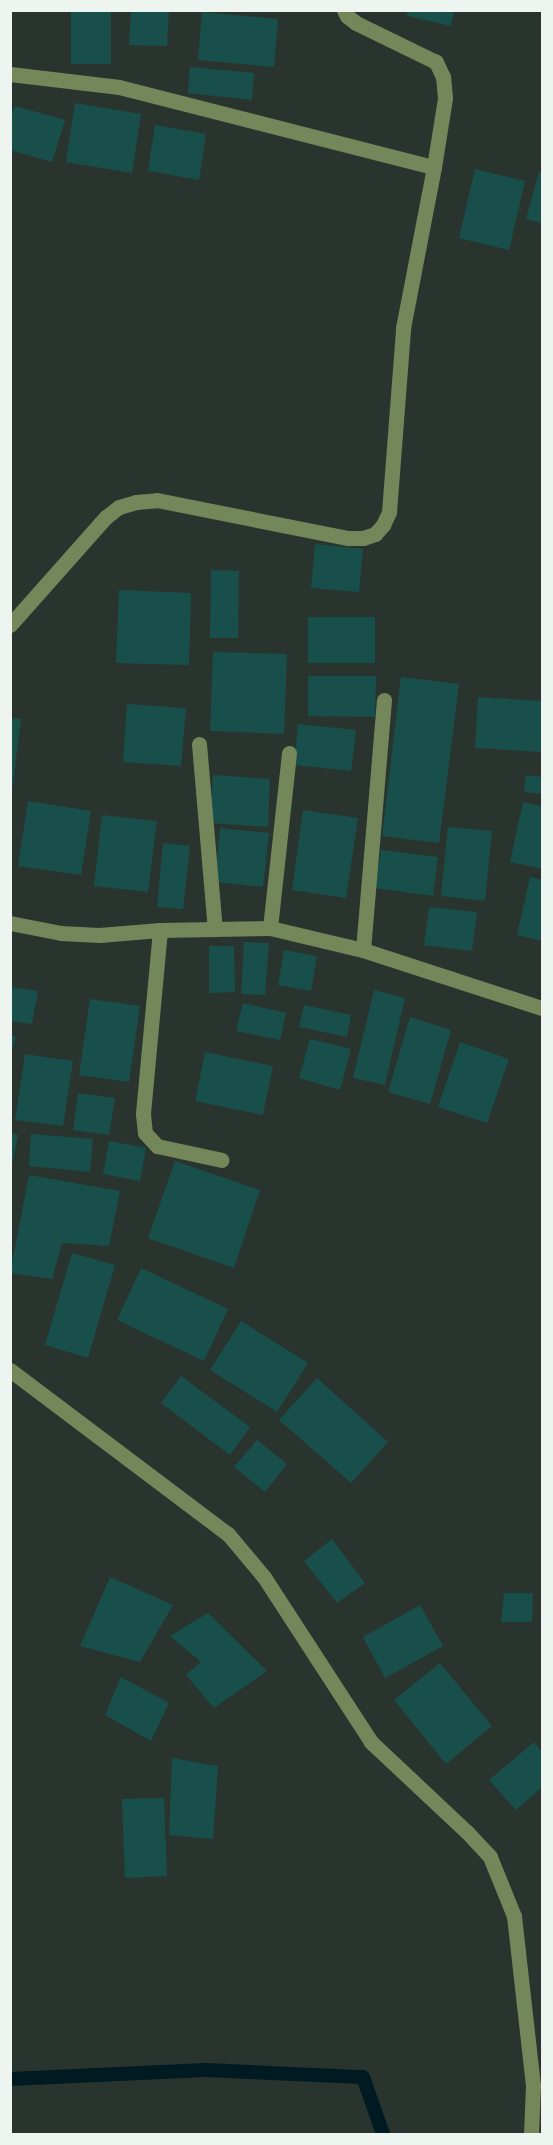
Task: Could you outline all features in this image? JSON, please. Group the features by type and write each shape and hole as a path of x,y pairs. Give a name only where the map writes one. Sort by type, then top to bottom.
{"street":[{"path":"10,625 106,517 119,507 136,502 157,500 348,538 363,538 375,534 389,512 403,328 445,98 443,77 436,62 356,23 346,16 344,10"},
{"path":"10,74 119,87 434,167"},
{"path":"363,950 384,700"},
{"path":"199,744 215,929"},
{"path":"270,928 289,753"},
{"path":"10,923 62,933 99,935 160,930 270,928 363,950 543,1008"},
{"path":"160,930 143,1113 145,1133 157,1146 222,1160"},
{"path":"10,1370 228,1534 264,1577 371,1742 467,1832 490,1857 514,1916 533,2085 531,2134"}],"building":[{"path":"71,10 111,10 111,64 71,64"},
{"path":"131,10 169,10 167,46 129,45"},
{"path":"408,10 454,10 451,26 407,16"},
{"path":"202,12 278,19 274,67 198,60"},
{"path":"190,67 254,73 252,100 188,93"},
{"path":"75,103 141,114 132,173 66,162"},
{"path":"15,106 65,120 52,162 10,150 10,120"},
{"path":"155,125 206,134 199,180 148,171"},
{"path":"475,169 525,181 509,250 459,238"},
{"path":"539,172 542,173 542,223 526,219"},
{"path":"315,544 363,549 359,592 311,588"},
{"path":"211,570 239,571 238,638 210,638"},
{"path":"119,590 191,593 189,665 116,663"},
{"path":"308,617 375,617 375,663 308,663"},
{"path":"213,652 287,654 284,734 210,731"},
{"path":"308,676 376,676 375,717 308,716"},
{"path":"401,677 459,684 439,843 382,836"},
{"path":"478,697 542,701 542,752 475,748"},
{"path":"127,704 186,708 181,766 123,762"},
{"path":"10,718 21,719 12,791 10,791"},
{"path":"298,724 356,730 351,771 294,765"},
{"path":"213,775 270,779 268,827 210,823"},
{"path":"526,775 542,777 542,794 524,792"},
{"path":"28,801 91,811 81,875 18,866"},
{"path":"523,802 542,806 542,869 510,862"},
{"path":"303,810 358,818 346,898 292,890"},
{"path":"102,815 157,821 148,892 94,886"},
{"path":"448,827 492,831 485,901 441,896"},
{"path":"220,828 269,833 263,887 215,882"},
{"path":"163,843 190,846 183,909 157,907"},
{"path":"381,850 438,857 433,896 375,888"},
{"path":"530,877 542,880 542,941 517,935"},
{"path":"429,907 477,912 472,951 424,945"},
{"path":"244,942 269,943 265,995 241,994"},
{"path":"209,946 234,946 235,992 209,993"},
{"path":"284,950 317,956 311,991 278,985"},
{"path":"10,987 38,991 32,1024 10,1021"},
{"path":"374,990 405,998 385,1085 353,1078"},
{"path":"90,999 140,1006 129,1082 79,1075"},
{"path":"243,1003 286,1013 280,1040 236,1031"},
{"path":"304,1005 351,1015 347,1037 299,1027"},
{"path":"410,1017 451,1030 430,1104 388,1092"},
{"path":"10,1035 16,1036 11,1055 10,1055"},
{"path":"310,1039 351,1049 340,1090 299,1078"},
{"path":"460,1042 509,1059 487,1123 438,1107"},
{"path":"205,1052 273,1066 263,1115 195,1101"},
{"path":"25,1054 73,1061 63,1126 15,1120"},
{"path":"78,1093 115,1098 109,1135 73,1130"},
{"path":"10,1133 18,1135 12,1165 10,1165"},
{"path":"31,1134 93,1139 90,1172 29,1166"},
{"path":"109,1141 146,1148 140,1181 103,1174"},
{"path":"175,1161 260,1190 234,1268 148,1238"},
{"path":"29,1175 120,1191 109,1246 62,1243 52,1279 10,1273"},
{"path":"72,1253 115,1265 88,1358 45,1345"},
{"path":"141,1268 228,1309 204,1361 117,1320"},
{"path":"241,1321 308,1363 277,1412 210,1370"},
{"path":"181,1376 250,1427 230,1455 161,1403"},
{"path":"317,1378 388,1442 351,1483 279,1420"},
{"path":"257,1440 287,1464 265,1492 234,1467"},
{"path":"332,1539 365,1583 337,1603 304,1561"},
{"path":"110,1577 173,1605 140,1662 80,1646"},
{"path":"504,1593 533,1593 532,1622 501,1622"},
{"path":"420,1605 443,1646 385,1678 363,1637"},
{"path":"208,1613 267,1671 214,1708 186,1675 201,1662 170,1636"},
{"path":"440,1663 492,1726 446,1764 394,1700"},
{"path":"121,1677 169,1703 151,1741 105,1715"},
{"path":"534,1742 542,1752 542,1787 516,1810 489,1780"},
{"path":"172,1758 218,1766 213,1839 169,1835"},
{"path":"164,1798 167,1876 125,1878 122,1799"}],"waterway":[{"path":"10,2079 206,2070 363,2077 383,2134"}]}
